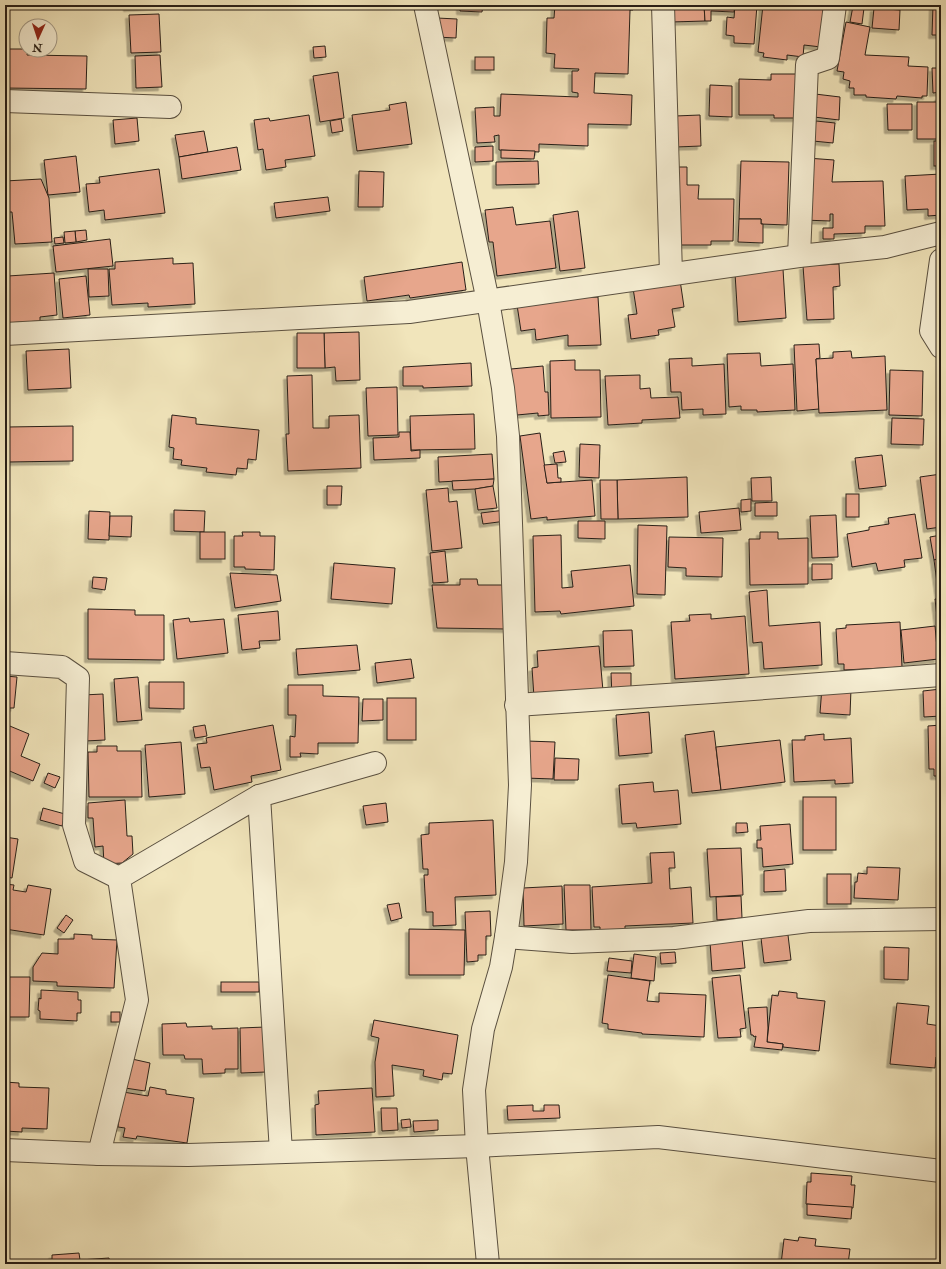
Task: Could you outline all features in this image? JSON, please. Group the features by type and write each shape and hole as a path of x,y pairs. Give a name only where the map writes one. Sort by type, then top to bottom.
{"street":[{"path":"425,5 488,300 503,388 508,436 516,705 520,785 516,862 506,937 500,967 483,1029 474,1090 477,1146 488,1264"},
{"path":"663,5 671,274"},
{"path":"799,256 807,65 828,58 835,5"},
{"path":"5,101 170,107"},
{"path":"5,334 409,312 799,256 885,247 940,239"},
{"path":"941,260 931,331 941,347"},
{"path":"5,663 62,667 78,678 74,825 85,861 119,878"},
{"path":"516,705 941,675"},
{"path":"119,878 259,796 375,763"},
{"path":"259,796 281,1152"},
{"path":"99,1154 137,1000 119,878"},
{"path":"506,937 572,942 658,939 809,921 941,919"},
{"path":"5,1150 99,1154 188,1155 477,1146 658,1137 941,1171"}],"building":[{"path":"127,5 160,5 160,6 127,8"},
{"path":"460,5 483,5 482,12 460,11"},
{"path":"555,5 633,5 633,10 630,10 628,74 595,73 594,93 632,95 631,125 588,124 588,146 539,144 539,152 499,150 499,135 494,136 495,142 477,143 475,108 494,107 494,116 500,116 501,94 578,97 578,93 572,92 572,71 578,71 579,69 554,68 555,54 546,53 547,18 554,18"},
{"path":"670,5 704,5 705,21 671,22"},
{"path":"704,5 735,5 734,12 711,11 711,21 705,21"},
{"path":"735,5 757,5 754,44 734,43 734,36 726,35 727,17 734,18"},
{"path":"763,5 826,5 821,47 804,45 803,57 787,55 787,60 763,57 764,53 758,52"},
{"path":"933,5 941,5 941,35 932,35"},
{"path":"853,6 864,8 862,24 850,22"},
{"path":"874,8 900,10 899,30 872,28"},
{"path":"159,14 161,52 131,53 129,15"},
{"path":"437,18 457,19 456,38 436,37"},
{"path":"846,22 870,27 865,55 909,57 908,66 928,67 927,96 922,96 922,98 897,96 896,99 854,95 854,88 849,88 850,81 843,79 844,72 837,71"},
{"path":"325,46 326,57 314,58 313,47"},
{"path":"5,49 18,49 18,58 58,58 58,56 87,56 86,89 5,88"},
{"path":"160,55 162,87 136,88 135,56"},
{"path":"475,57 494,57 494,70 475,70"},
{"path":"932,68 941,68 941,92 933,93"},
{"path":"338,72 344,118 320,122 313,76"},
{"path":"771,74 798,74 797,118 774,118 774,115 739,115 739,79 771,80"},
{"path":"710,85 732,86 732,117 709,116"},
{"path":"815,94 840,97 839,120 814,117"},
{"path":"938,97 941,97 941,139 917,139 917,102 938,102"},
{"path":"406,102 412,144 357,151 352,115 390,110 389,105"},
{"path":"887,104 912,104 912,130 888,130"},
{"path":"309,115 315,156 285,160 286,167 266,170 263,149 258,150 254,120 269,118 270,121"},
{"path":"700,115 701,146 676,147 675,116"},
{"path":"137,118 139,141 115,144 113,120"},
{"path":"341,119 343,131 332,133 330,121"},
{"path":"816,121 835,123 833,143 813,141"},
{"path":"204,131 208,152 179,157 175,135"},
{"path":"934,141 941,141 941,166 934,166"},
{"path":"493,146 493,161 475,162 475,147"},
{"path":"237,147 241,170 182,179 179,157"},
{"path":"501,150 535,151 534,159 501,158"},
{"path":"76,156 80,192 48,195 44,160"},
{"path":"807,158 834,160 832,182 883,181 885,226 865,226 865,233 834,234 834,239 823,239 823,228 833,228 833,214 830,214 830,221 803,220"},
{"path":"538,161 539,184 496,185 496,162"},
{"path":"741,161 789,162 787,225 761,224 761,219 739,219"},
{"path":"672,167 687,167 687,185 699,185 698,199 734,199 733,241 711,241 711,245 679,245"},
{"path":"159,169 165,213 105,220 104,210 89,212 86,184 100,183 99,177"},
{"path":"359,171 384,172 383,207 358,207"},
{"path":"941,174 941,215 928,216 928,209 907,210 905,176"},
{"path":"41,179 49,198 52,242 15,244 12,212 5,212 5,181"},
{"path":"328,197 330,211 276,218 274,203"},
{"path":"513,207 516,225 550,221 556,268 497,276 493,242 489,242 485,210"},
{"path":"578,211 585,268 560,271 553,215"},
{"path":"739,219 761,219 761,224 763,224 763,243 738,242"},
{"path":"86,230 87,240 76,242 75,231"},
{"path":"75,231 76,242 65,243 64,232"},
{"path":"63,237 64,243 55,244 54,238"},
{"path":"110,239 113,266 56,272 53,246"},
{"path":"173,258 173,264 193,263 195,304 148,307 148,303 112,305 109,269 115,269 115,262"},
{"path":"462,262 466,290 410,298 409,295 367,301 364,277"},
{"path":"839,264 840,286 833,287 834,319 807,320 803,266"},
{"path":"88,269 108,269 109,296 89,297"},
{"path":"783,269 786,318 738,322 735,273"},
{"path":"5,272 8,272 8,276 54,273 57,315 40,317 40,321 5,323"},
{"path":"86,276 90,315 63,318 59,279"},
{"path":"680,280 684,307 672,309 675,327 658,330 659,335 631,339 628,315 637,314 633,288"},
{"path":"598,297 601,345 568,346 568,335 536,340 535,329 521,331 517,305 557,299"},
{"path":"359,332 360,380 336,381 335,367 325,368 324,333"},
{"path":"297,333 324,333 325,368 297,368"},
{"path":"819,344 820,358 816,359 819,409 797,411 794,345"},
{"path":"69,349 71,388 28,390 26,351"},
{"path":"851,351 852,358 885,356 887,410 819,413 816,359 833,358 833,352"},
{"path":"760,353 761,366 793,364 795,410 757,412 757,410 741,410 741,406 729,407 727,354"},
{"path":"692,358 692,366 724,364 726,414 703,415 703,409 682,410 681,392 671,392 669,359"},
{"path":"575,360 575,370 600,370 601,417 551,418 550,361"},
{"path":"471,363 472,386 423,388 423,386 403,386 403,367"},
{"path":"543,366 545,392 548,392 549,415 538,416 538,413 517,415 511,369"},
{"path":"890,370 923,371 922,416 889,415"},
{"path":"312,375 313,428 329,428 329,416 359,415 361,468 288,471 286,434 289,434 287,376"},
{"path":"640,375 640,389 650,388 651,398 678,397 680,418 642,420 642,423 608,425 605,376"},
{"path":"397,387 398,435 368,436 366,388"},
{"path":"474,414 475,449 411,450 410,416"},
{"path":"172,415 196,418 196,424 259,430 256,460 248,459 247,469 237,468 236,475 206,472 207,468 181,465 182,460 173,459 174,448 169,447"},
{"path":"892,418 924,419 923,445 891,444"},
{"path":"73,426 73,461 8,462 7,427"},
{"path":"399,432 410,432 411,451 420,450 420,458 374,460 373,438 399,437"},
{"path":"540,433 547,483 592,480 595,516 547,520 547,517 531,519 520,436"},
{"path":"580,444 600,445 599,478 579,477"},
{"path":"564,451 566,462 555,463 553,453"},
{"path":"492,454 494,479 439,482 438,457"},
{"path":"882,455 886,486 859,489 855,458"},
{"path":"557,464 558,478 561,478 561,482 547,483 544,465"},
{"path":"941,474 941,527 927,529 920,477"},
{"path":"687,477 688,517 618,519 617,480"},
{"path":"771,477 772,501 752,501 751,478"},
{"path":"494,479 493,486 453,490 452,481"},
{"path":"600,480 617,480 618,519 601,519"},
{"path":"327,486 342,486 341,505 327,505"},
{"path":"493,486 497,508 478,510 475,489"},
{"path":"448,488 449,502 457,501 462,548 432,551 426,490"},
{"path":"846,494 859,494 859,517 846,517"},
{"path":"751,499 751,511 741,512 741,500"},
{"path":"777,502 777,516 755,516 755,503"},
{"path":"739,508 741,530 701,533 699,512"},
{"path":"174,510 205,511 204,532 174,531"},
{"path":"505,510 506,521 483,524 481,513"},
{"path":"89,511 110,512 109,540 88,539"},
{"path":"915,514 922,558 904,560 905,567 878,571 876,563 852,567 847,534 869,530 869,527 889,524 888,518"},
{"path":"836,515 838,557 812,558 810,516"},
{"path":"110,516 132,516 131,537 109,536"},
{"path":"578,521 605,521 605,539 578,538"},
{"path":"638,525 667,526 665,595 637,594"},
{"path":"200,532 225,532 225,559 200,559"},
{"path":"242,532 260,532 260,536 275,536 274,570 234,567 234,536 243,536"},
{"path":"760,532 778,532 778,539 808,538 808,584 750,585 749,539 760,539"},
{"path":"561,535 562,588 573,587 571,571 630,565 634,606 561,614 560,611 535,612 533,536"},
{"path":"941,535 941,558 934,560 930,537"},
{"path":"669,537 723,538 722,577 686,576 686,568 668,567"},
{"path":"445,551 448,582 433,583 430,553"},
{"path":"941,558 941,597 939,598 934,560"},
{"path":"334,563 395,568 392,604 331,599"},
{"path":"812,564 832,564 832,579 812,580"},
{"path":"230,573 277,575 281,601 235,608"},
{"path":"93,577 107,578 105,590 92,588"},
{"path":"460,579 477,579 478,585 509,585 508,629 437,628 432,585 460,585"},
{"path":"767,590 769,626 820,622 822,665 764,669 762,642 753,643 749,592"},
{"path":"935,599 941,599 941,653"},
{"path":"88,609 135,610 135,615 164,615 164,660 88,659"},
{"path":"278,611 280,640 259,641 260,648 242,650 238,615"},
{"path":"711,614 711,619 745,616 749,674 675,679 671,622 690,621 689,615"},
{"path":"189,618 190,622 224,619 228,653 177,659 173,620"},
{"path":"900,622 902,667 844,670 844,664 838,664 836,629 846,628 846,625"},
{"path":"935,626 938,659 904,663 901,630"},
{"path":"632,630 634,666 604,667 603,631"},
{"path":"357,645 360,670 298,675 296,649"},
{"path":"599,646 603,691 534,697 532,668 538,667 537,651"},
{"path":"411,659 414,678 377,683 375,663"},
{"path":"611,673 631,673 631,696 612,697"},
{"path":"5,676 17,677 14,708 5,708"},
{"path":"138,677 142,720 117,722 114,679"},
{"path":"149,682 184,682 184,709 149,708"},
{"path":"288,685 323,685 323,696 359,697 358,743 318,743 318,754 300,753 301,757 290,757 290,736 295,737 296,715 288,715"},
{"path":"822,687 851,689 850,715 820,713"},
{"path":"941,689 941,716 924,717 923,691"},
{"path":"103,694 105,740 85,741 83,695"},
{"path":"387,698 416,698 416,740 387,740"},
{"path":"363,699 383,699 383,720 362,721"},
{"path":"649,712 652,753 619,756 616,715"},
{"path":"5,724 29,734 21,756 40,764 33,781 5,769"},
{"path":"205,725 207,736 195,738 193,727"},
{"path":"273,725 281,770 251,776 252,782 214,790 210,767 201,768 197,744 207,743 206,738"},
{"path":"941,725 941,776 934,776 934,769 929,769 928,726"},
{"path":"714,731 721,790 692,793 685,735"},
{"path":"824,734 824,740 851,738 853,783 835,784 835,780 794,782 792,740 805,740 805,736"},
{"path":"780,740 785,782 721,790 716,747"},
{"path":"527,741 555,742 553,779 525,778"},
{"path":"181,742 185,794 149,797 145,745"},
{"path":"97,746 117,746 117,751 141,751 142,797 89,797 88,752 97,752"},
{"path":"555,758 579,759 578,780 554,780"},
{"path":"48,773 60,777 55,788 44,783"},
{"path":"653,782 654,792 678,790 681,824 637,828 636,823 622,824 619,785"},
{"path":"803,797 836,797 836,850 803,850"},
{"path":"125,800 127,836 132,836 133,854 122,863 104,864 103,846 95,847 93,818 88,818 88,803"},
{"path":"386,803 388,822 366,825 363,806"},
{"path":"43,808 65,814 62,826 40,820"},
{"path":"493,820 496,895 455,897 456,925 433,926 433,912 426,912 424,875 428,875 428,869 423,869 421,835 429,834 429,823"},
{"path":"736,823 747,823 748,832 736,833"},
{"path":"790,824 793,864 763,867 762,848 757,848 757,840 761,840 760,826"},
{"path":"5,837 18,839 12,878 5,877"},
{"path":"741,848 743,895 710,897 707,849"},
{"path":"674,852 675,868 669,868 670,889 691,887 693,923 625,926 625,930 600,931 600,927 594,927 592,887 652,883 650,853"},
{"path":"867,867 900,868 898,900 854,898 855,882 857,882 858,873 867,874"},
{"path":"785,869 786,891 764,892 764,871"},
{"path":"827,874 851,874 851,904 827,904"},
{"path":"5,884 14,885 13,890 26,892 28,885 51,889 44,935 5,929"},
{"path":"564,885 590,885 591,930 566,930"},
{"path":"562,886 563,924 524,926 523,888"},
{"path":"741,896 742,918 717,920 716,897"},
{"path":"399,903 402,918 391,921 387,905"},
{"path":"490,911 491,936 486,936 486,955 478,955 478,961 467,962 465,912"},
{"path":"66,915 73,920 64,933 57,928"},
{"path":"409,929 465,930 464,975 409,975"},
{"path":"74,934 92,935 92,939 117,940 114,988 57,986 57,982 33,981 33,967 42,953 58,954 58,939 74,939"},
{"path":"788,935 791,960 764,963 761,938"},
{"path":"742,939 745,968 712,971 710,942"},
{"path":"884,947 909,948 908,980 884,979"},
{"path":"675,952 676,963 661,964 660,953"},
{"path":"634,954 656,957 654,981 631,978"},
{"path":"609,958 632,961 631,973 607,971"},
{"path":"608,975 650,981 647,1001 659,1002 659,993 706,995 704,1037 642,1034 608,1029 608,1024 602,1023"},
{"path":"740,975 746,1028 740,1029 741,1037 718,1038 712,978"},
{"path":"5,977 30,977 29,1017 5,1017"},
{"path":"221,982 259,982 259,992 221,992"},
{"path":"41,990 78,992 78,1000 81,1000 81,1013 77,1013 77,1021 40,1019 40,1011 38,1010 39,998 41,999"},
{"path":"779,991 797,993 797,998 825,1001 819,1051 783,1047 783,1044 767,1042 772,995 778,996"},
{"path":"897,1003 929,1006 927,1024 941,1026 941,1058 936,1057 935,1068 890,1064"},
{"path":"767,1007 767,1042 783,1044 782,1050 754,1047 756,1036 754,1037 751,1035 748,1008"},
{"path":"111,1012 120,1012 120,1022 111,1022"},
{"path":"374,1020 458,1035 452,1074 443,1073 442,1080 423,1076 424,1070 392,1065 394,1096 376,1097 375,1062 379,1038 371,1036"},
{"path":"186,1023 187,1027 212,1026 212,1029 238,1028 238,1069 225,1069 225,1073 203,1074 202,1059 185,1059 184,1055 163,1055 162,1024"},
{"path":"266,1027 266,1072 241,1073 240,1028"},
{"path":"132,1059 150,1063 145,1091 125,1088"},
{"path":"5,1082 19,1083 19,1087 49,1088 47,1129 22,1128 22,1132 5,1131"},
{"path":"150,1087 166,1090 166,1094 194,1098 187,1143 137,1136 136,1139 123,1137 125,1128 118,1127 123,1092 148,1096"},
{"path":"372,1088 375,1132 316,1135 315,1105 319,1104 318,1091"},
{"path":"533,1105 533,1111 544,1111 544,1105 559,1105 560,1118 508,1120 507,1106"},
{"path":"381,1108 397,1108 398,1130 382,1131"},
{"path":"410,1119 411,1127 402,1128 401,1120"},
{"path":"438,1120 438,1130 414,1132 413,1121"},
{"path":"811,1173 852,1176 851,1185 855,1185 853,1208 806,1204 807,1182 811,1182"},
{"path":"807,1204 852,1207 851,1219 807,1215"},
{"path":"799,1237 816,1239 815,1246 850,1249 848,1264 781,1264 784,1239 798,1241"},
{"path":"79,1253 80,1260 109,1258 110,1264 52,1264 52,1255"}]}
